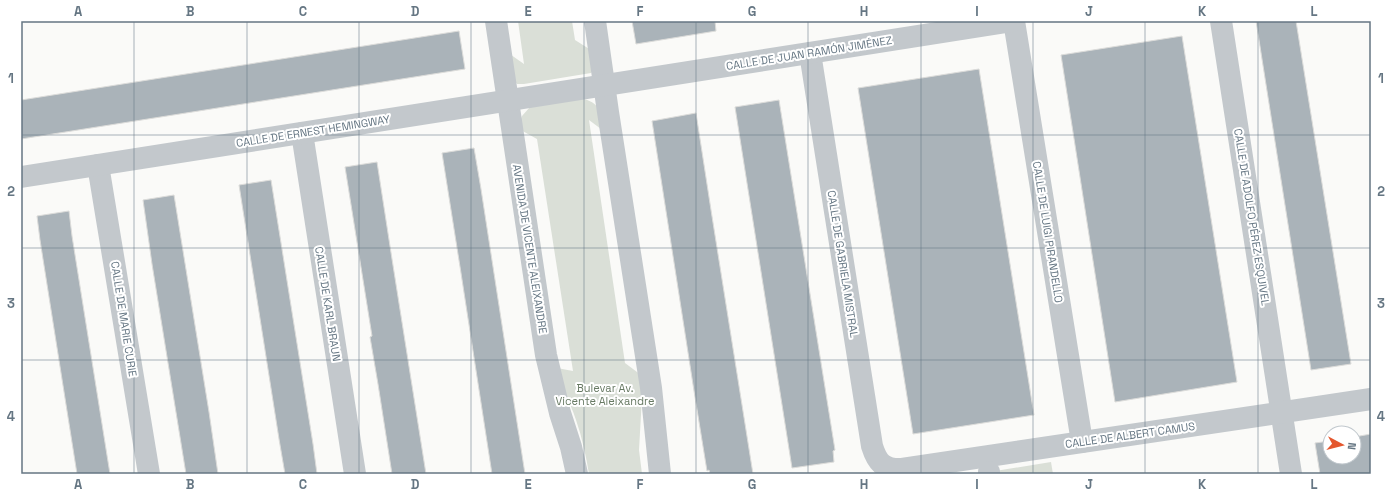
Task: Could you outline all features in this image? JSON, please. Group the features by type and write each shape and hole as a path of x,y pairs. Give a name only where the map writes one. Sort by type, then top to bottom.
{"street":[{"name":"AVENIDA DE VICENTE ALEIXANDRE","path":"496,21 546,355 577,474"},
{"path":"595,21 652,388 660,474"},
{"name":"CALLE DE JUAN RAMÓN JIMÉNEZ","path":"604,85 1014,21"},
{"name":"CALLE DE LUIGI PIRANDELLO","path":"1014,21 1082,442"},
{"name":"CALLE DE ADOLFO PÉREZ ESQUIVEL","path":"1221,21 1283,413 1291,474"},
{"name":"CALLE DE GABRIELA MISTRAL","path":"810,53 872,446 875,457 880,463 889,468"},
{"name":"CALLE DE ERNEST HEMINGWAY","path":"21,177 604,85"},
{"name":"CALLE DE KARL BRAUN","path":"302,133 356,474"},
{"name":"CALLE DE MARIE CURIE","path":"98,165 149,474"},
{"name":"CALLE DE ALBERT CAMUS","path":"889,468 902,469 1371,399"}],"green space":[{"path":"518,21 572,21 575,40 594,52 594,70 591,73 517,84 514,80 507,52 524,64"},
{"name":"Bulevar Av. Vicente Aleixandre","path":"579,98 592,102 599,109 605,132 589,120 625,363 641,375 642,397 639,450 642,474 589,474 578,426 557,368 573,371 537,139 519,129 519,124 522,116 530,107"},
{"path":"1051,462 1053,474 977,474"}],"building":[{"path":"632,21 715,21 716,31 636,44"},
{"path":"1256,21 1296,21 1351,364 1311,370"},
{"path":"459,31 465,69 21,139 21,100"},
{"path":"1182,36 1237,382 1115,402 1061,55"},
{"path":"979,69 1034,415 913,434 858,88"},
{"path":"779,100 835,450 833,451 834,462 792,468 735,107"},
{"path":"696,113 753,474 710,474 709,470 707,471 694,391 652,121"},
{"path":"474,148 525,474 492,474 442,153"},
{"path":"377,162 426,474 392,474 370,337 372,336 345,167"},
{"path":"271,180 317,474 285,474 239,185"},
{"path":"174,195 218,474 186,474 152,264 143,200"},
{"path":"69,211 110,474 77,474 40,240 37,216"},
{"path":"1371,434 1371,474 1320,474 1315,443 1322,442 1322,465 1362,465 1362,436"}]}
